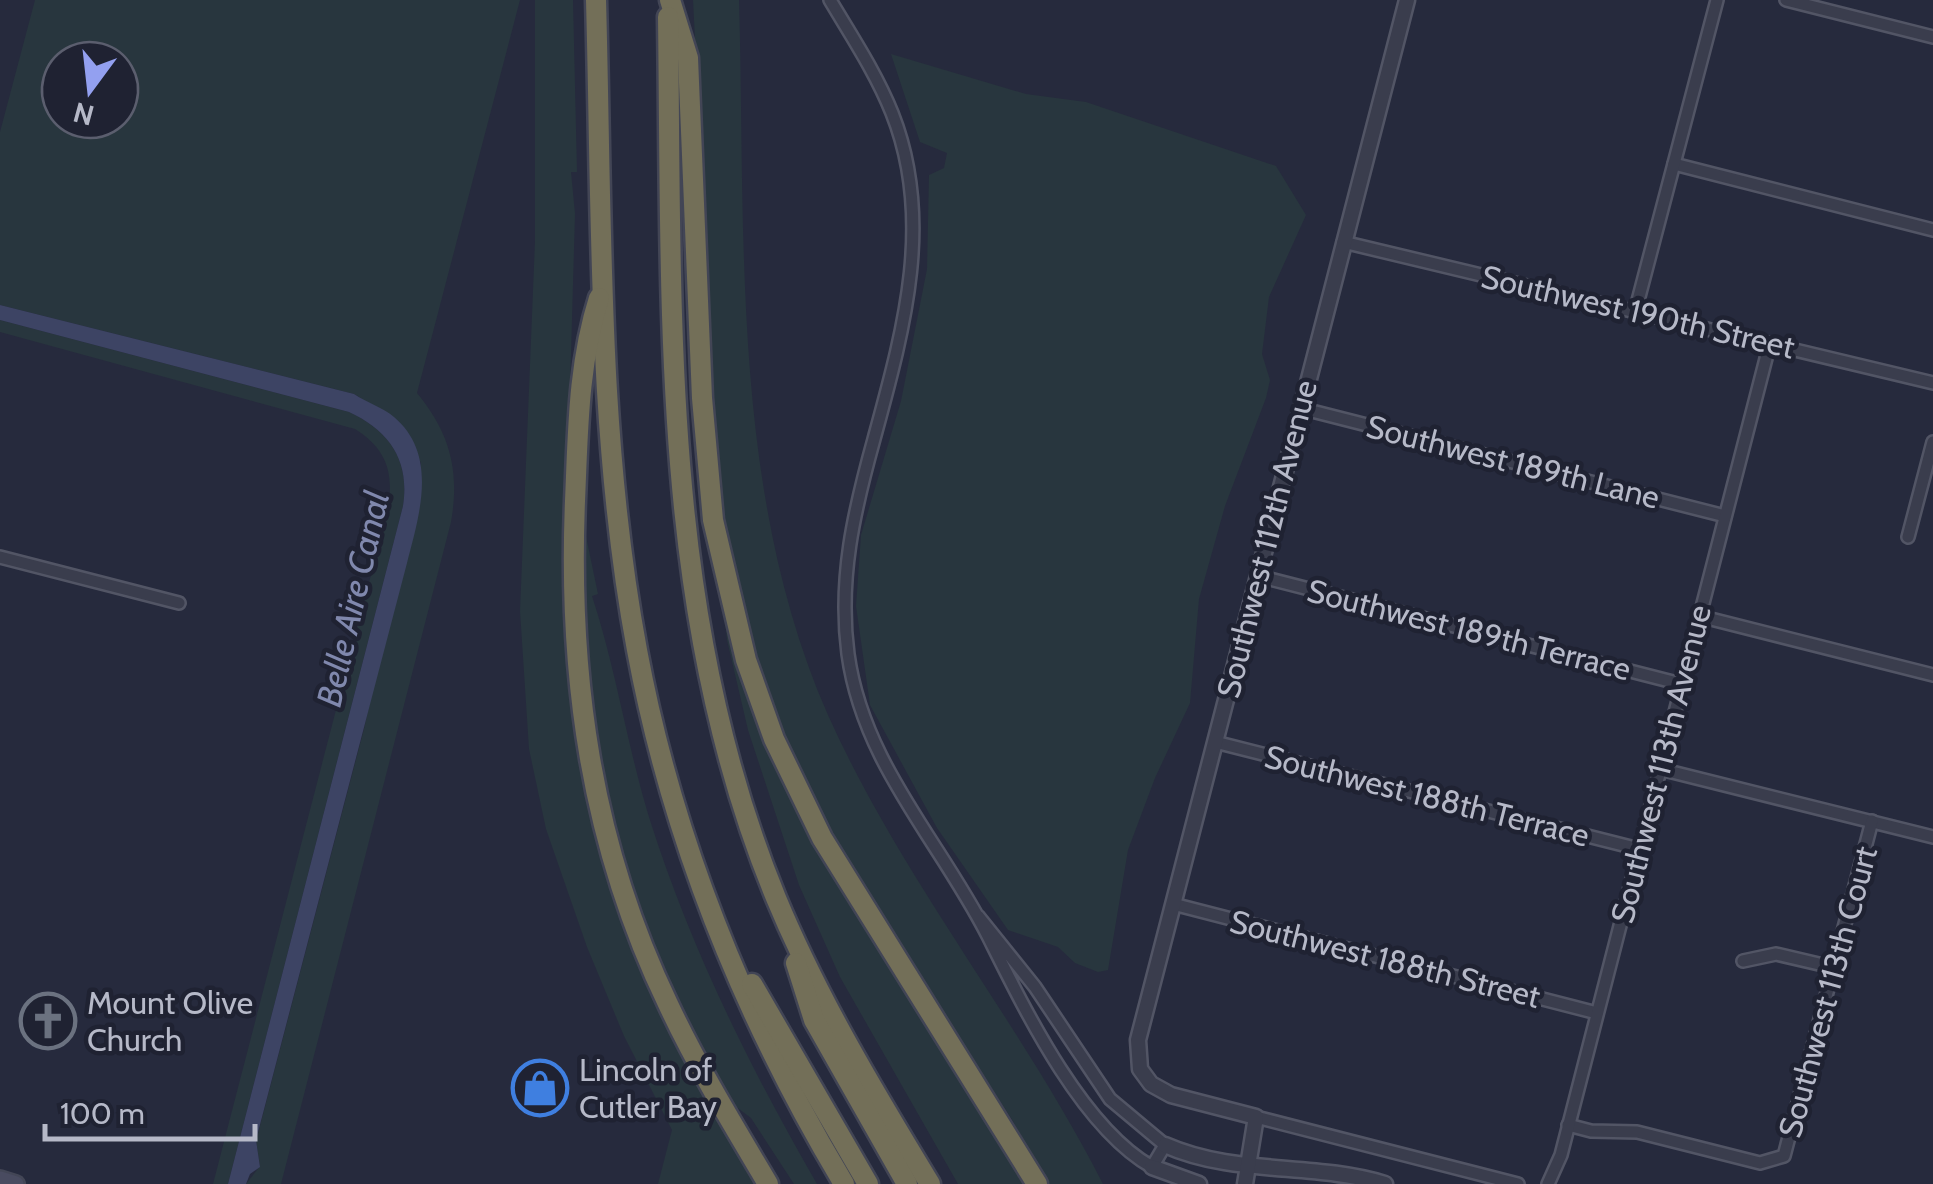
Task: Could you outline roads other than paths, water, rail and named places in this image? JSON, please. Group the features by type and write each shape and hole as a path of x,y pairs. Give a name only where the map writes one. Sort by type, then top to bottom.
{"highway":[{"path":"596,0 604,282 616,499 637,650 673,798 724,941 785,1081 844,1184"},
{"path":"669,0 673,395 686,550 718,719 814,1020 906,1184"},
{"path":"669,0 688,58 702,398 713,520 746,660 774,739 822,838 1037,1184"},
{"path":"604,282 584,345 573,557 574,644 587,756 608,846 640,940 681,1032 768,1184"},
{"path":"776,899 857,1061 930,1184"},
{"path":"724,941 781,1029 868,1184"}],"main road":[{"path":"0,1179 16,1184"}],"street":[{"path":"830,0 870,67 896,124 908,174 913,229 905,323 848,546 844,589 850,664 860,706 882,762 978,916 1019,998 1093,1115 1115,1141 1152,1168 1199,1184"},
{"name":"Southwest 112th Avenue","path":"1256,1117 1171,1095 1144,1078 1138,1060 1140,1029 1407,0"},
{"path":"1635,312 1717,0"},
{"path":"1786,0 1933,37"},
{"path":"1674,164 1933,230"},
{"name":"Southwest 190th Street","path":"1344,242 1933,383"},
{"name":"Southwest 113th Avenue","path":"1548,1184 1568,1125 1770,343"},
{"name":"Southwest 189th Lane","path":"1300,408 1725,516"},
{"path":"1908,537 1933,442"},
{"path":"0,556 179,603"},
{"name":"Southwest 189th Terrace","path":"1258,576 1681,684"},
{"path":"1699,616 1933,675"},
{"name":"Southwest 188th Terrace","path":"1215,742 1639,850"},
{"path":"1660,768 1933,837"},
{"name":"Southwest 113th Court","path":"1568,1125 1637,1132 1760,1162 1778,1161 1791,1141 1872,821"},
{"name":"Southwest 188th Street","path":"1173,904 1597,1013"},
{"path":"978,916 1036,987 1110,1099 1165,1146 1208,1160 1385,1184"},
{"path":"1743,961 1776,954 1836,968"},
{"path":"1093,1115 1110,1099"},
{"path":"1245,1184 1256,1117 1518,1184"},
{"path":"1152,1168 1165,1146"}],"water":[{"path":"0,305 354,394 394,417 417,449 422,487 416,526 256,1140 260,1167 250,1174 246,1184 228,1184 403,506 400,461 376,428 349,412 0,320"}],"place":[{"name":"Mount Olive Church","path":"48,1021"},
{"name":"Lincoln of Cutler Bay","path":"540,1088"}],"water label":[{"name":"Belle Aire Canal","path":"353,599"}]}
